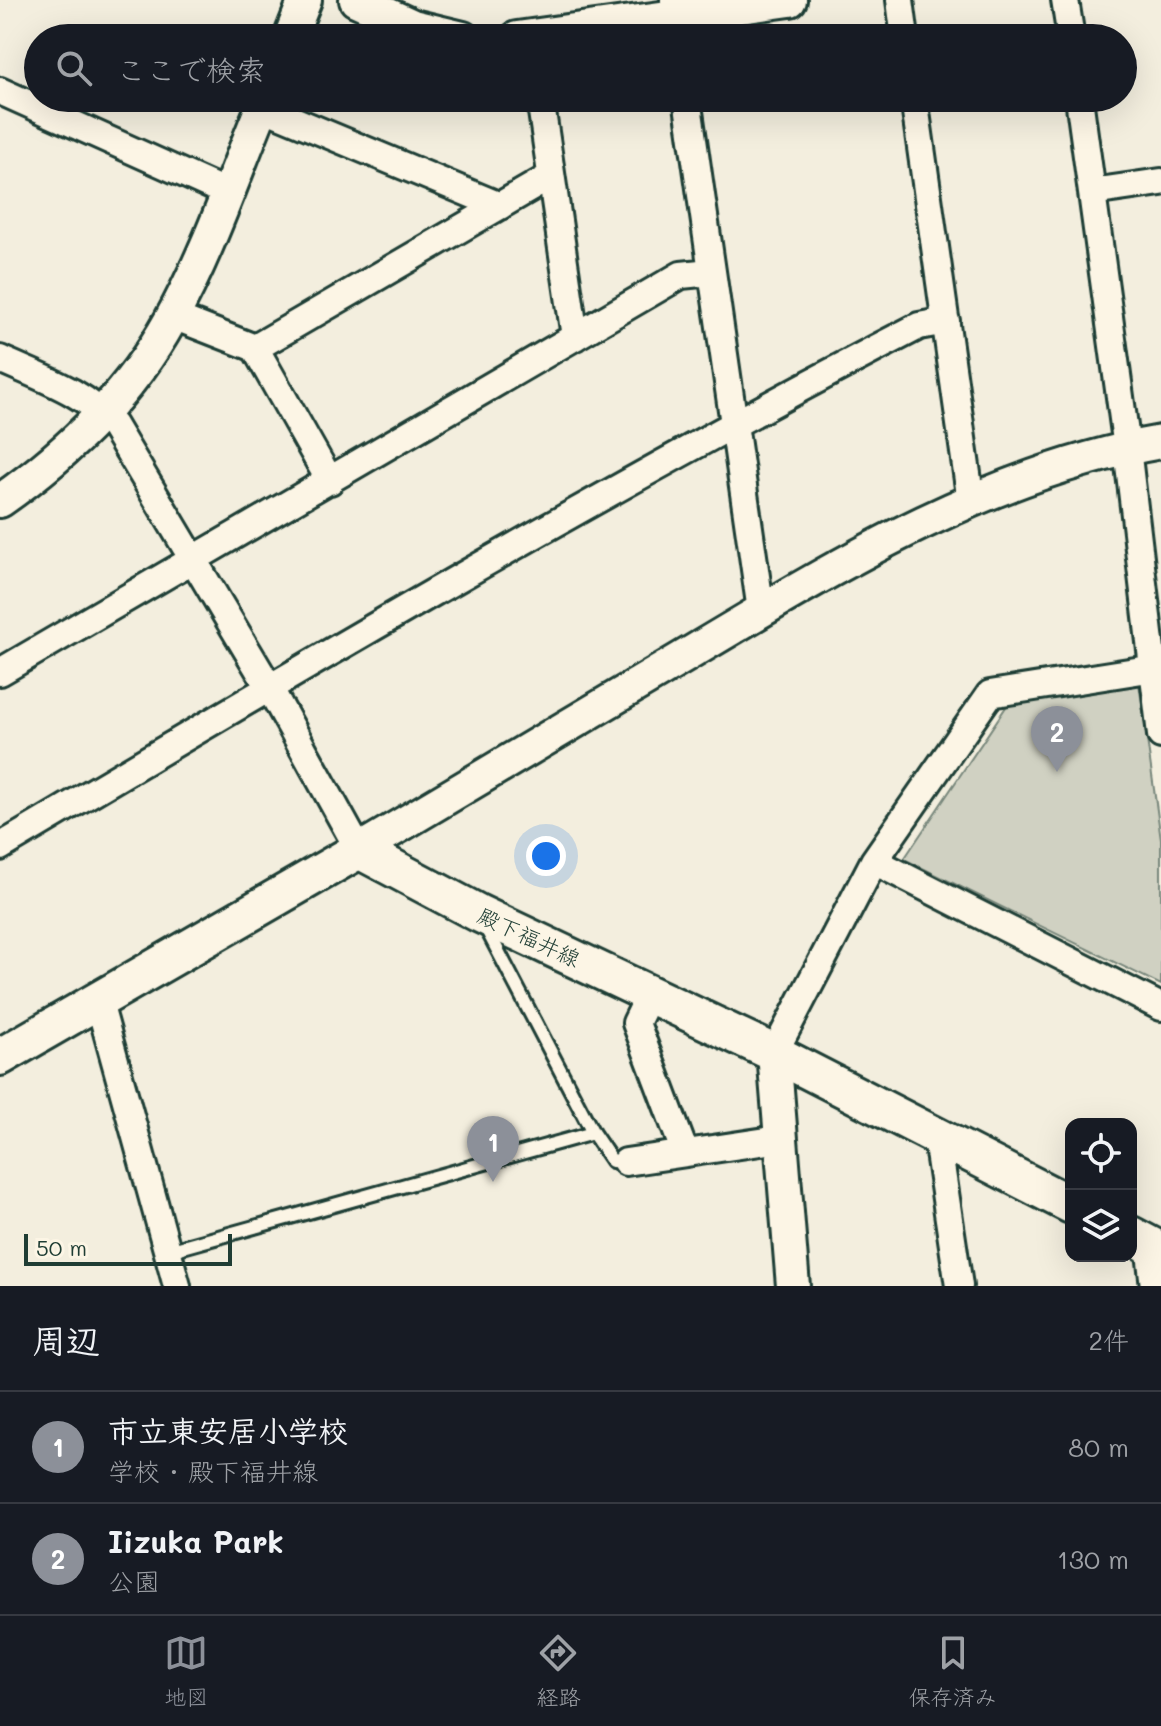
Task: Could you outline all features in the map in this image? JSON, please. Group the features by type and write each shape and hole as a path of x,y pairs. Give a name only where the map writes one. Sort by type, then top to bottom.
{"main road":[{"name":"殿下福井線","path":"359,850 478,913 774,1053 1065,1202"},
{"path":"0,1057 359,850"}],"street":[{"path":"296,24 305,0"},
{"path":"356,0 409,24"},
{"path":"632,24 790,0"},
{"path":"900,0 903,24"},
{"path":"1065,0 1069,24"},
{"path":"0,91 24,102"},
{"path":"47,112 227,193"},
{"path":"0,501 60,454 103,413 173,316 260,112"},
{"path":"287,112 500,206"},
{"path":"542,112 575,337"},
{"path":"689,112 761,611"},
{"path":"916,112 971,502"},
{"path":"1081,112 1156,668 1161,735"},
{"path":"255,348 551,176"},
{"path":"1092,192 1161,182"},
{"path":"0,672 681,275 711,272"},
{"path":"173,316 255,348 330,481"},
{"path":"0,847 269,687 733,422 919,326 946,321"},
{"path":"0,359 70,391 103,413 269,687 359,850 852,560 971,502 1127,448 1161,442"},
{"path":"793,1286 774,1053 874,861 990,694 1156,668"},
{"path":"874,861 1161,1007"},
{"path":"650,994 636,1023 685,1153"},
{"path":"98,999 177,1286"},
{"path":"626,1162 780,1139"},
{"path":"937,1139 959,1286"},
{"path":"1147,1243 1154,1286"}],"lane":[{"path":"478,913 593,1133 612,1161 626,1162"},
{"path":"168,1251 593,1133"}],"shaded area":[{"path":"1139,683 1161,839 1161,985 904,859 1008,704"}],"place":[{"name":"Iizuka Park","path":"1057,772"},
{"name":"市立東安居小学校","path":"493,1182"}]}
